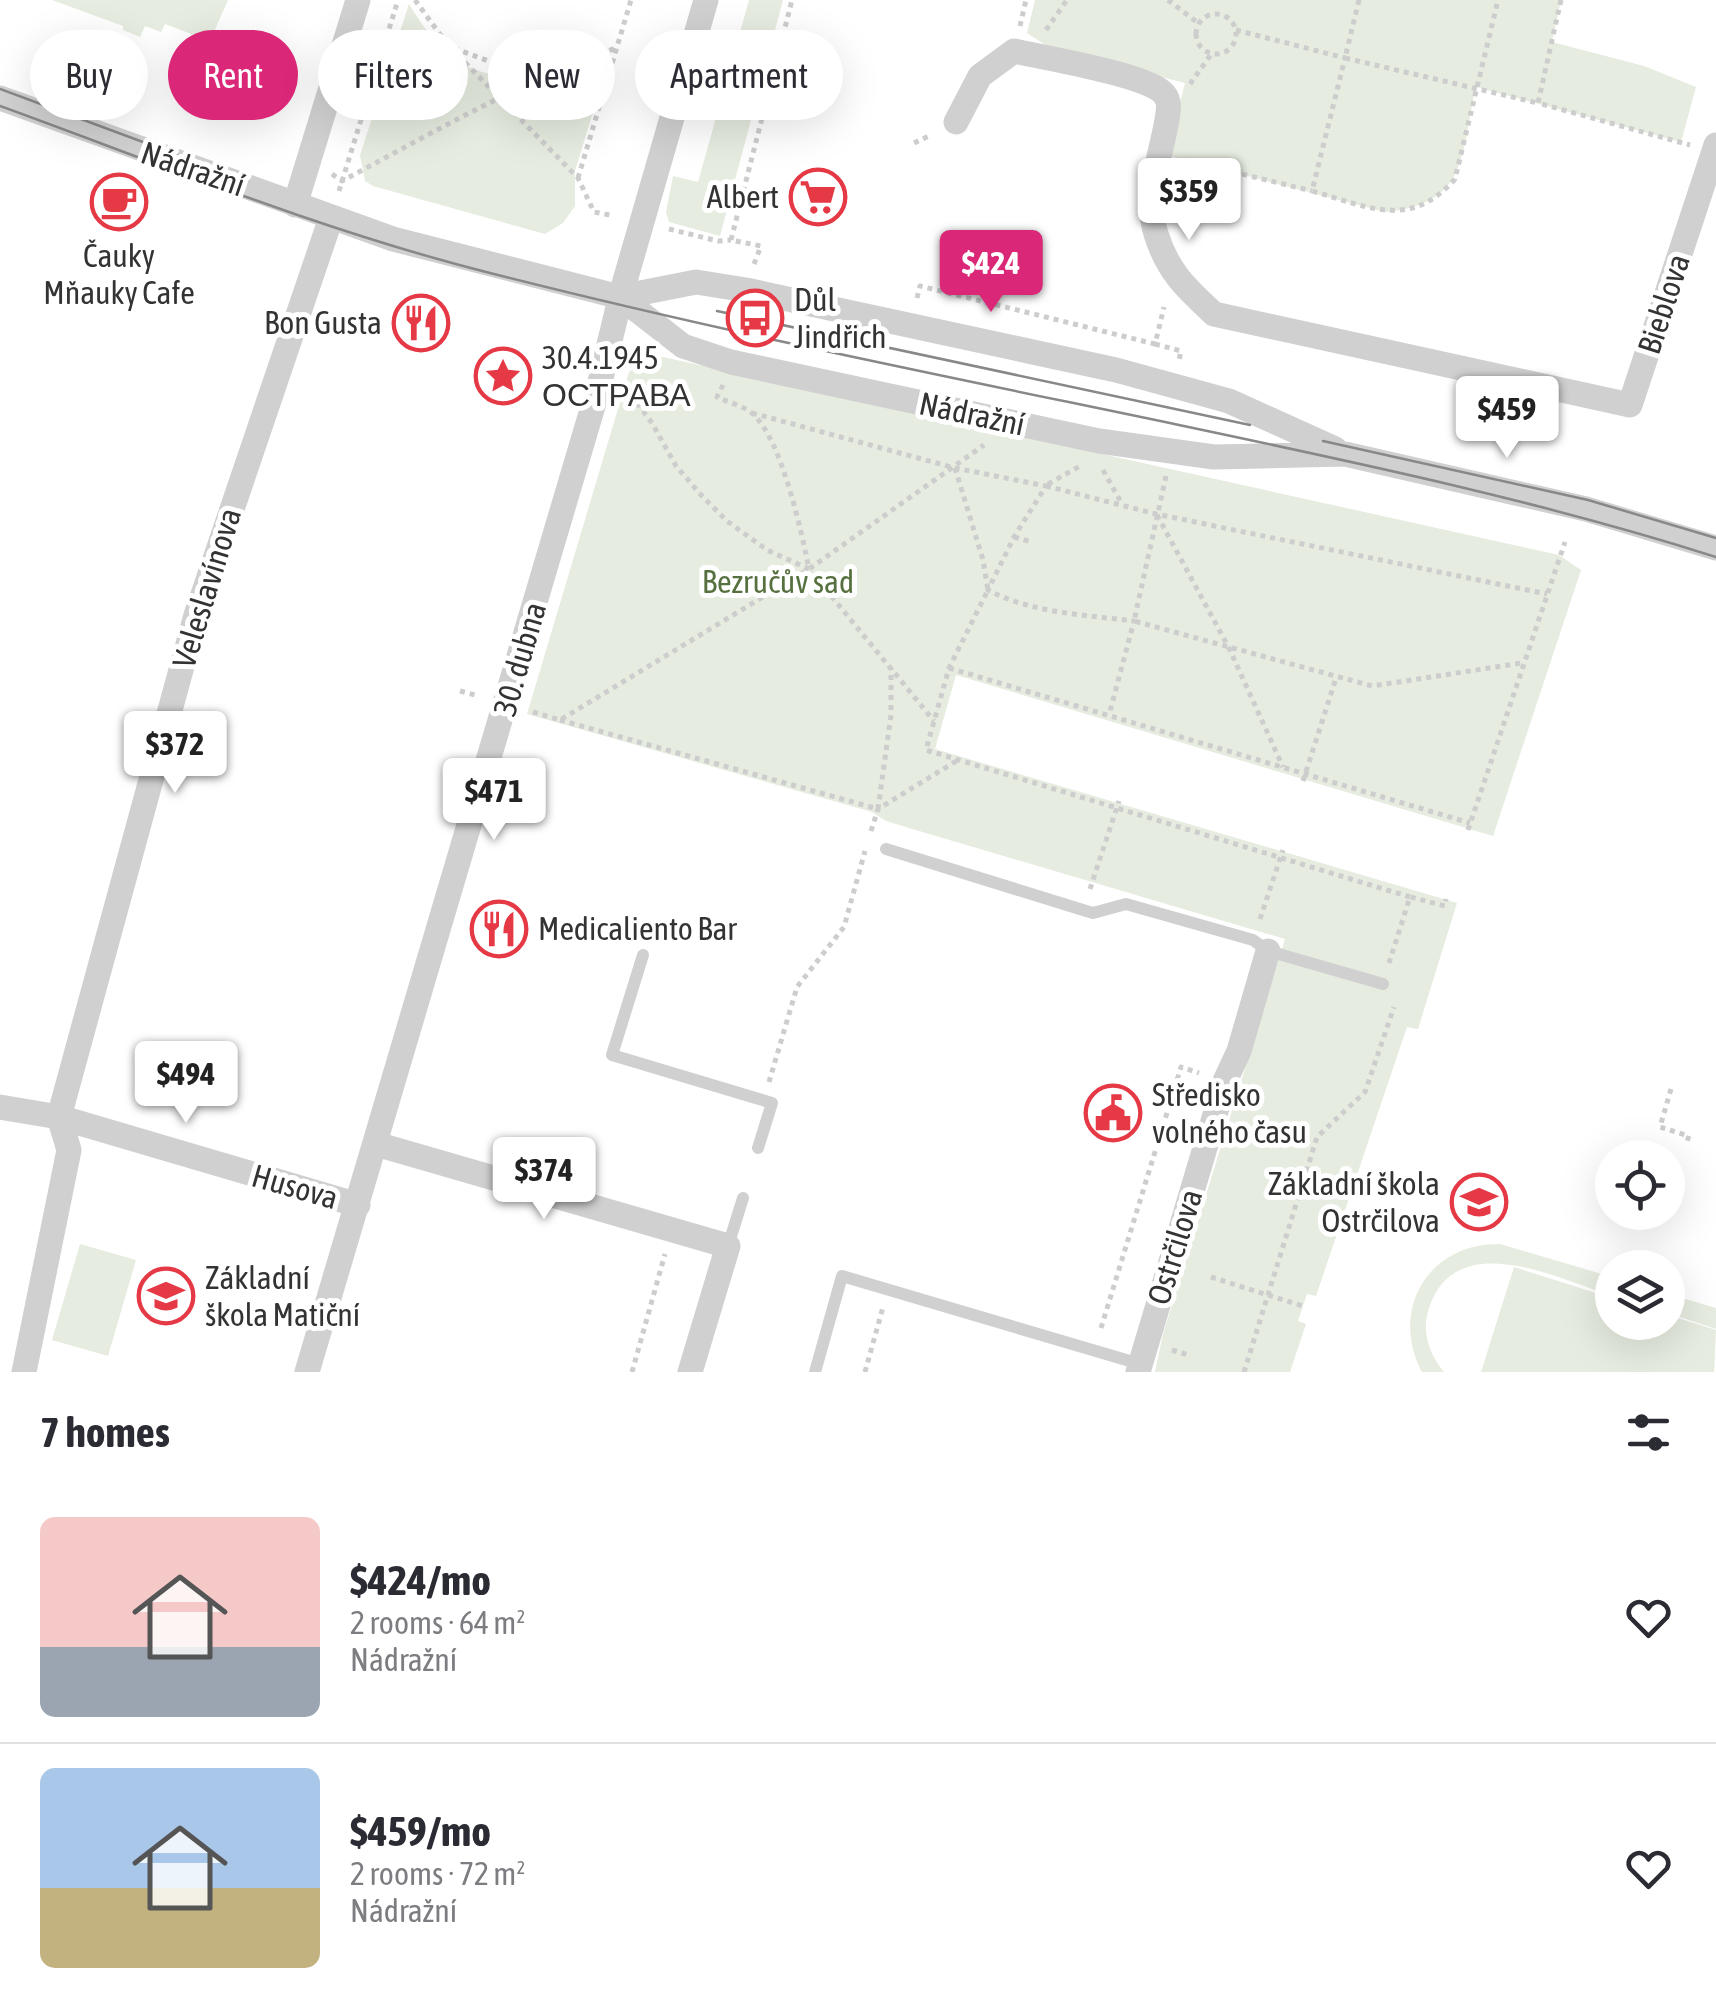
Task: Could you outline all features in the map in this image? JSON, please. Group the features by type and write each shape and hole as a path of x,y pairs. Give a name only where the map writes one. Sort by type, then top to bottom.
{"street":[{"path":"294,205 358,0"},
{"name":"30. dubna","path":"697,30 706,0"},
{"path":"956,122 980,76 1014,51 1160,89 1168,98 1168,112 1152,185 1154,230 1173,275"},
{"name":"Nádražní","path":"0,98 331,218 446,254 620,297 683,346 731,362 1100,441 1214,457 1345,454 1569,504 1716,548"},
{"name":"30. dubna","path":"307,1372 600,386 620,297 671,120"},
{"name":"Bieblova","path":"1173,275 1214,314 1630,405 1715,148"},
{"name":"Veleslavínova","path":"24,1372 70,1150 59,1118 196,616 331,218"},
{"name":"Nádražní","path":"620,297 696,282 1077,362 1229,400 1345,454"},
{"name":"Ostrčilova","path":"1139,1368 1225,1080 1239,1051 1261,946"},
{"name":"Husova","path":"0,1107 59,1118 358,1205"},
{"path":"376,1144 728,1246 690,1372"}],"lane":[{"path":"886,850 1082,910 1093,912 1126,904 1383,984"},
{"path":"643,954 612,1055 772,1104 758,1148"},
{"path":"728,1246 743,1198"},
{"path":"816,1372 842,1276 1139,1368"}],"path":[{"path":"331,218 398,0"},
{"path":"414,0 436,30"},
{"path":"578,178 631,0"},
{"path":"785,30 792,0"},
{"path":"1019,30 1026,0"},
{"path":"1168,0 1198,23"},
{"path":"1312,192 1359,0"},
{"path":"1157,154 1385,212 1406,210 1438,198 1455,179 1498,0"},
{"path":"1538,103 1561,0"},
{"path":"1168,98 1192,82 1212,54 1230,48 1236,30 1231,19 1220,14 1208,15 1198,23 1197,42 1212,54"},
{"path":"1236,30 1715,148"},
{"path":"468,66 488,87"},
{"path":"342,181 488,103"},
{"path":"520,120 578,178 594,212 610,215"},
{"path":"731,240 762,120"},
{"path":"666,228 718,241 761,246"},
{"path":"1155,344 1173,275"},
{"path":"920,286 1166,347"},
{"path":"731,362 717,397 752,413 955,468 1156,514 1547,594"},
{"path":"631,395 676,466 727,521 767,550 809,569 934,721"},
{"path":"752,413 773,445 799,522 809,569"},
{"path":"560,720 809,569 994,437"},
{"path":"1122,505 1096,457 1046,486 1014,537 949,668 926,750 1281,854 1410,897 1445,906 1446,899"},
{"path":"955,468 983,560 988,590"},
{"path":"1109,715 1168,470"},
{"path":"1156,514 1229,648 1283,767"},
{"path":"1014,537 1032,542"},
{"path":"949,668 1469,827 1565,542"},
{"path":"988,590 1006,600 1057,612 1134,621 1372,686 1522,663"},
{"path":"764,1101 797,988 844,927 878,810 891,715 890,668"},
{"path":"1304,777 1336,678"},
{"path":"460,691 878,810 958,760"},
{"path":"1140,733 1142,725"},
{"path":"1082,910 1118,805"},
{"path":"1261,946 1281,854"},
{"path":"1383,984 1410,897"},
{"path":"1244,1372 1317,1138 1365,1092 1394,1007"},
{"path":"1101,1328 1181,1068 1199,1073"},
{"path":"1671,1089 1660,1126 1689,1136 1686,1145"},
{"path":"632,1372 666,1250"},
{"path":"1212,1277 1303,1306"},
{"path":"865,1372 888,1290"}],"green space":[{"path":"52,0 228,0 215,30 181,30 165,24 161,32 145,26 143,30 123,30 123,26"},
{"path":"749,0 783,0 775,30 741,30"},
{"path":"1035,0 1561,0 1552,42 1644,66 1696,87 1681,142 1476,87 1462,154 1446,187 1432,199 1385,212 1167,155 1185,83 1053,50 1027,33"},
{"path":"409,4 427,30 401,30"},
{"path":"468,66 488,73 488,120 591,120 575,171 575,206 563,223 545,234 373,186 365,181 360,155 371,120 468,120"},
{"path":"715,120 751,120 720,236 669,222 666,212 673,176 698,182"},
{"name":"Bezručův sad","path":"654,355 1559,555 1581,570 1493,836 956,675 935,749 1457,903 1418,1029 1407,1027 1316,1296 1307,1294 1298,1321 1306,1324 1290,1372 1155,1372 1163,1334 1285,939 886,821 872,812 527,714 629,372"},
{"path":"80,1244 136,1260 108,1356 52,1340"},
{"path":"1500,1244 1595,1272 1595,1290 1511,1265 1485,1264 1462,1269 1442,1283 1427,1317 1428,1342 1444,1372 1422,1372 1413,1349 1413,1304 1435,1268 1453,1255"},
{"path":"1514,1267 1595,1293 1595,1340 1685,1340 1685,1320 1716,1330 1714,1372 1481,1372"},
{"path":"1685,1299 1716,1308 1716,1329 1685,1319"}],"tram line":[{"path":"0,89 194,161"},
{"path":"0,106 304,217 490,273 747,334 1449,484 1716,557"},
{"path":"717,311 1250,425"},
{"path":"1323,441 1588,500 1716,538"}],"place":[{"name":"Albert","path":"818,197"},
{"name":"Čauky Mňauky Cafe","path":"119,202"},
{"name":"Důl Jindřich","path":"755,318"},
{"name":"Bon Gusta","path":"421,323"},
{"name":"30.4.1945 ОСТРАВА","path":"503,376"},
{"name":"Medicaliento Bar","path":"499,929"},
{"name":"Středisko volného času","path":"1113,1113"},
{"name":"Základní škola Ostrčilova","path":"1479,1202"},
{"name":"Základní škola Matiční","path":"166,1296"}]}
